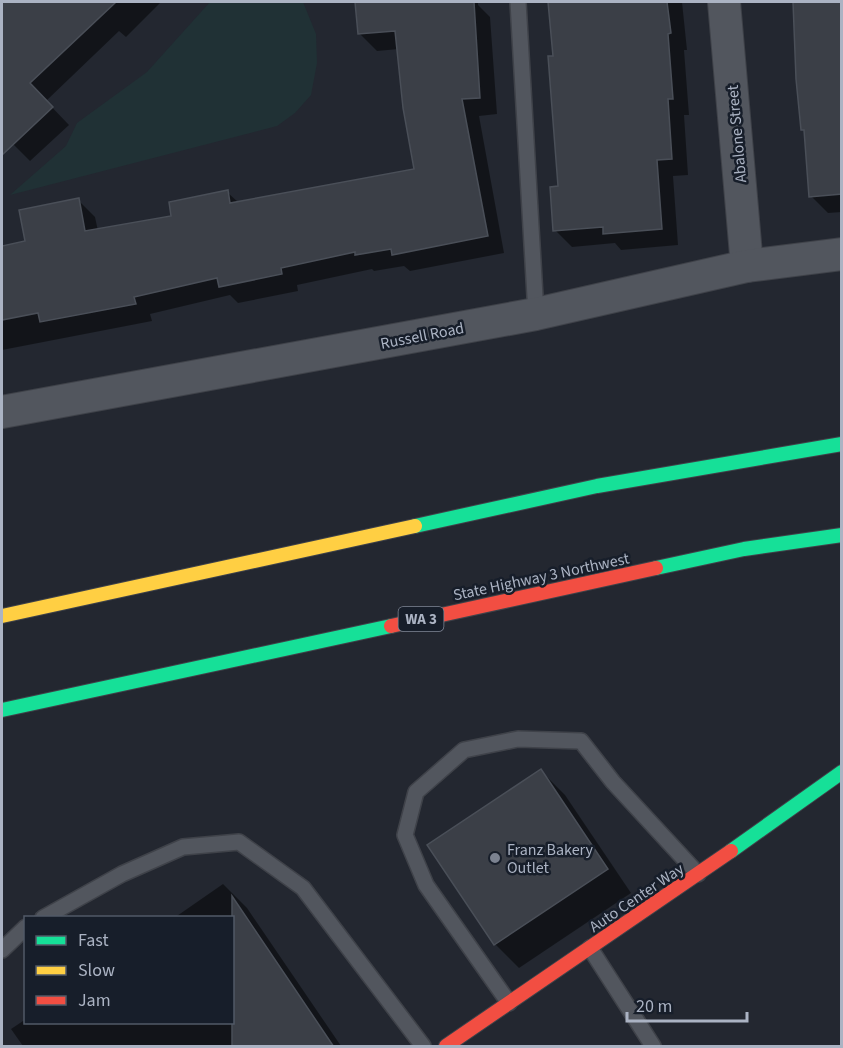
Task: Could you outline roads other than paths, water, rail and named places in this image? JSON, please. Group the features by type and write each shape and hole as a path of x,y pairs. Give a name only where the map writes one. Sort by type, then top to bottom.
{"main road":[{"path":"2,616 597,486 838,444"},
{"name":"State Highway 3 Northwest","path":"2,710 744,549 842,535"},
{"name":"Auto Center Way","path":"446,1047 842,772"}],"street":[{"name":"Abalone Street","path":"724,2 747,267"},
{"name":"Russell Road","path":"2,412 536,314 747,267 842,254"}],"lane":[{"path":"518,2 536,314"},
{"path":"509,1003 426,885 405,835 416,792 464,750 518,739 581,741 613,782 698,874"},
{"path":"47,916 122,874 183,847 239,842 303,888 423,1047"},
{"path":"2,950 24,929"},
{"path":"590,948 654,1047"}],"place":[{"name":"Franz Bakery Outlet","path":"495,858"}]}
